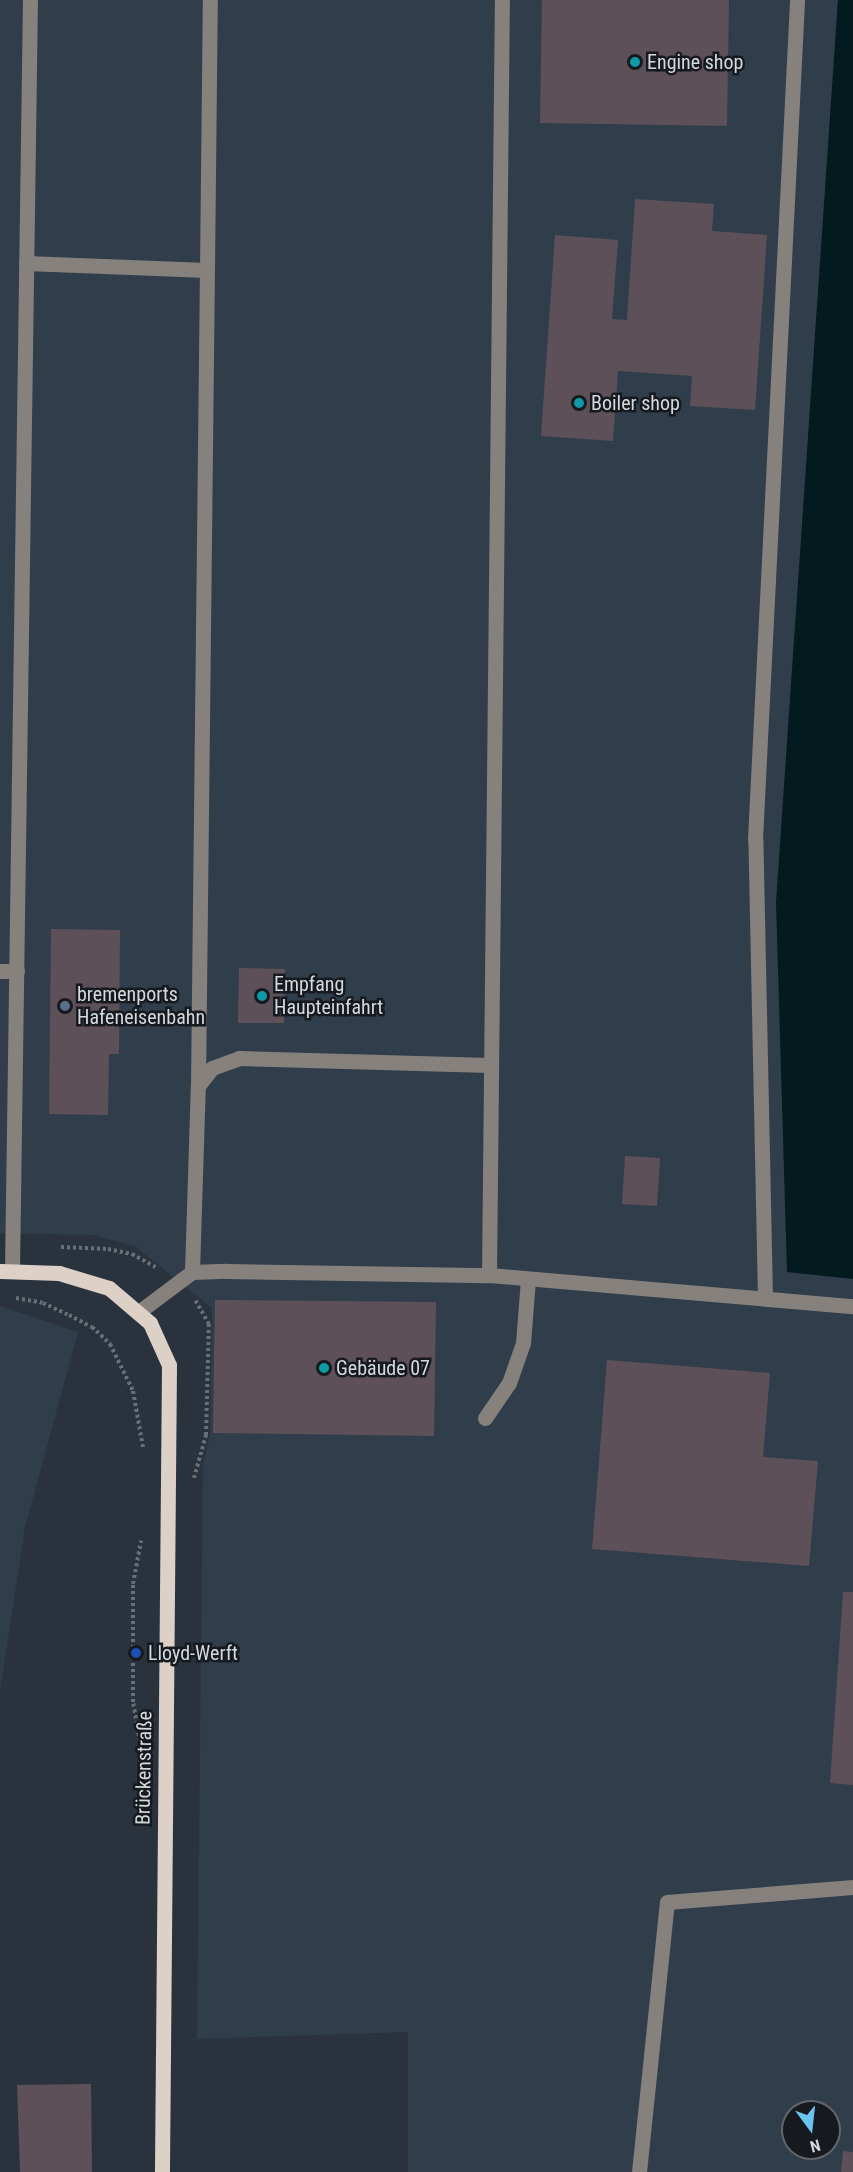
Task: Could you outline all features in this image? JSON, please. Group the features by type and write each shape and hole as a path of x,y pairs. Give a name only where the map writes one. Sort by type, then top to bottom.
{"main road":[{"path":"6,1271 84,1278 109,1288 140,1311"},
{"name":"Brückenstraße","path":"140,1311 161,1341 169,1365 162,2172"}],"street":[{"path":"6,1271 17,971 30,0"},
{"path":"192,1272 198,1086 210,0"},
{"path":"489,1275 502,0"},
{"path":"765,1298 755,839 797,0"},
{"path":"26,263 207,270"},
{"path":"0,971 17,971"},
{"path":"198,1086 212,1068 239,1058 490,1065"},
{"path":"140,1311 192,1272 489,1275 853,1306"},
{"path":"485,1418 509,1383 523,1343 528,1279"},
{"path":"639,2172 667,1902 853,1887"}],"path":[{"path":"8,1297 43,1304 92,1327 110,1344 133,1391 140,1441 148,1460"}],"shaded area":[{"name":"Lloyd-Werft","path":"0,0 853,0 853,2172 408,2172 408,2032 197,2039 203,1465 210,1434 212,1308 135,1246 93,1235 0,1233"},
{"path":"838,0 853,0 853,1279 787,1272 776,902"},
{"path":"0,1306 78,1332 25,1527 0,1691"}],"building":[{"name":"Engine shop","path":"542,0 729,0 727,126 540,123"},
{"path":"635,199 714,204 712,231 767,235 755,410 690,406 692,376 618,371 613,441 541,436 555,235 618,240 612,319 627,320"},
{"path":"51,929 120,930 119,1054 109,1054 108,1115 49,1114"},
{"name":"Empfang Haupteinfahrt","path":"239,968 285,969 284,1023 238,1023"},
{"path":"625,1156 660,1158 657,1206 622,1204"},
{"name":"Gebäude 07","path":"215,1300 436,1302 434,1436 213,1433"},
{"path":"607,1360 770,1373 763,1457 818,1461 809,1566 592,1549"},
{"path":"843,1592 853,1592 853,1785 830,1783"},
{"path":"91,2084 92,2172 20,2172 17,2085"},
{"path":"843,2151 853,2152 853,2172 841,2172"}],"place":[{"name":"Engine shop","path":"635,62"},
{"name":"Boiler shop","path":"579,403"},
{"name":"Empfang Haupteinfahrt","path":"262,996"},
{"name":"bremenports Hafeneisenbahn","path":"65,1006"},
{"name":"Gebäude 07","path":"324,1368"},
{"name":"Lloyd-Werft","path":"136,1653"}]}
